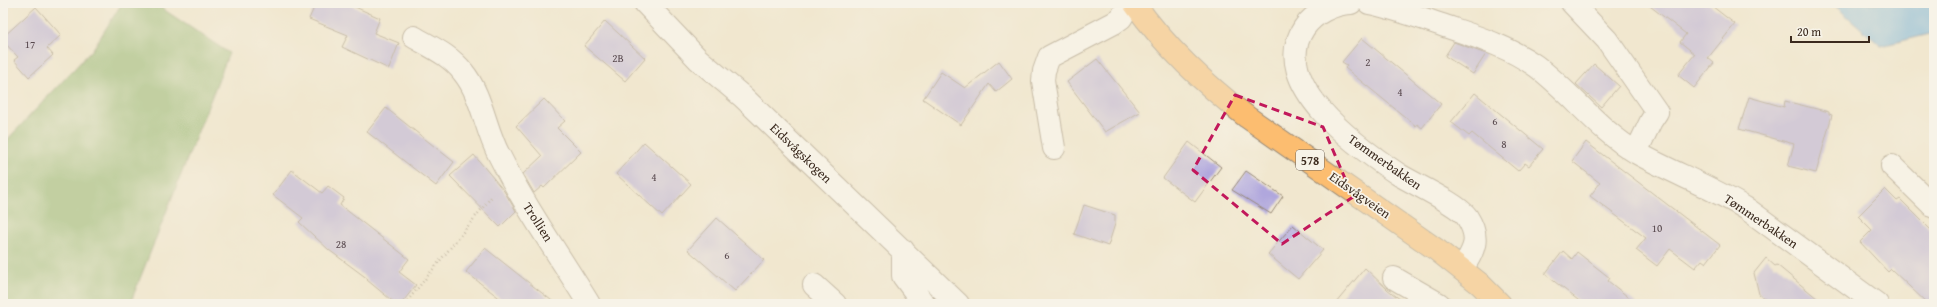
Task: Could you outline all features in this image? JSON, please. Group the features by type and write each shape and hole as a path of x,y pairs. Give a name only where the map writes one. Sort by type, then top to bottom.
{"main road":[{"name":"Eidsvågveien","path":"1134,3 1170,49 1196,75 1221,96 1247,117 1400,223 1480,284 1500,304"}],"street":[{"name":"Eidsvågskogen","path":"645,3 698,59 743,97 958,304"},
{"path":"1054,148 1043,81 1044,71 1049,57 1114,23 1121,18 1130,3"},
{"name":"Tømmerbakken","path":"1351,3 1331,7 1316,15 1306,24 1300,34 1296,60 1302,80 1310,97 1351,141 1398,174 1454,206 1465,216 1473,227 1475,246 1462,270"},
{"name":"Tømmerbakken","path":"1369,3 1400,11 1478,38 1517,54 1536,66 1606,131 1636,152 1729,198 1747,209 1877,304"},
{"path":"1572,3 1607,40 1657,112 1636,152"},
{"name":"Trollien","path":"414,36 448,56 463,72 474,91 490,138 508,174 531,214 589,304"},
{"path":"1892,166 1934,206"},
{"path":"903,250 903,276 924,304"},
{"path":"1394,278 1439,304"},
{"path":"814,286 835,304"}],"path":[{"path":"405,304 508,174"}],"highlighted area":[{"path":"1235,95 1323,127 1353,197 1282,244 1193,170"}],"green space":[{"path":"122,3 154,3 229,53 130,304 3,304 3,144 93,49"}],"water":[{"path":"1832,3 1934,3 1934,33 1881,46"}],"building":[{"path":"316,3 346,3 380,18 374,33 399,43 389,69 342,47 348,35 309,19"},
{"path":"1646,3 1708,3 1735,24 1708,58 1714,63 1694,88 1678,75 1695,54 1680,42 1686,34"},
{"path":"36,7 61,35 47,48 53,55 29,77 14,60 18,57 3,41 3,37"},
{"path":"605,21 645,58 625,81 584,46"},
{"path":"1362,38 1441,104 1422,128 1417,124 1416,126 1345,68 1347,65 1342,62"},
{"path":"1454,42 1486,54 1473,74 1445,56"},
{"path":"1097,59 1140,112 1105,132 1067,82"},
{"path":"999,61 1012,79 996,92 989,84 961,125 923,99 941,72 965,88"},
{"path":"1594,64 1619,86 1601,107 1576,84"},
{"path":"1475,93 1543,149 1529,166 1525,163 1518,171 1472,133 1469,136 1451,122"},
{"path":"1749,97 1784,107 1785,101 1829,112 1829,114 1832,115 1816,173 1788,166 1794,144 1739,129"},
{"path":"544,99 565,121 557,128 581,152 544,188 542,186 534,193 523,174 542,156 516,126"},
{"path":"386,108 454,162 436,186 367,132"},
{"path":"644,142 691,184 662,216 616,174"},
{"path":"1189,142 1221,167 1195,202 1163,178"},
{"path":"1586,142 1720,245 1706,263 1702,260 1695,268 1670,249 1657,266 1636,250 1646,238 1590,196 1600,183 1572,161"},
{"path":"474,155 504,191 516,211 500,227 450,176"},
{"path":"292,170 322,193 328,186 344,198 340,205 409,259 399,272 416,285 401,304 396,304 367,280 368,279 329,250 299,222 303,218 273,195"},
{"path":"1246,171 1283,196 1271,214 1232,190"},
{"path":"1885,189 1897,201 1900,199 1934,233 1934,304 1928,304 1891,269 1888,272 1860,242 1872,230 1858,216"},
{"path":"1084,205 1115,215 1115,224 1108,246 1074,234"},
{"path":"717,218 764,260 735,291 688,250"},
{"path":"1293,225 1323,250 1298,279 1268,254"},
{"path":"485,248 556,304 507,304 466,272"},
{"path":"1563,251 1572,259 1577,252 1610,278 1608,281 1637,304 1583,304 1545,274"},
{"path":"1766,258 1775,266 1777,265 1824,304 1771,304 1759,294 1754,273"},
{"path":"1365,268 1387,289 1406,304 1335,304"}]}
